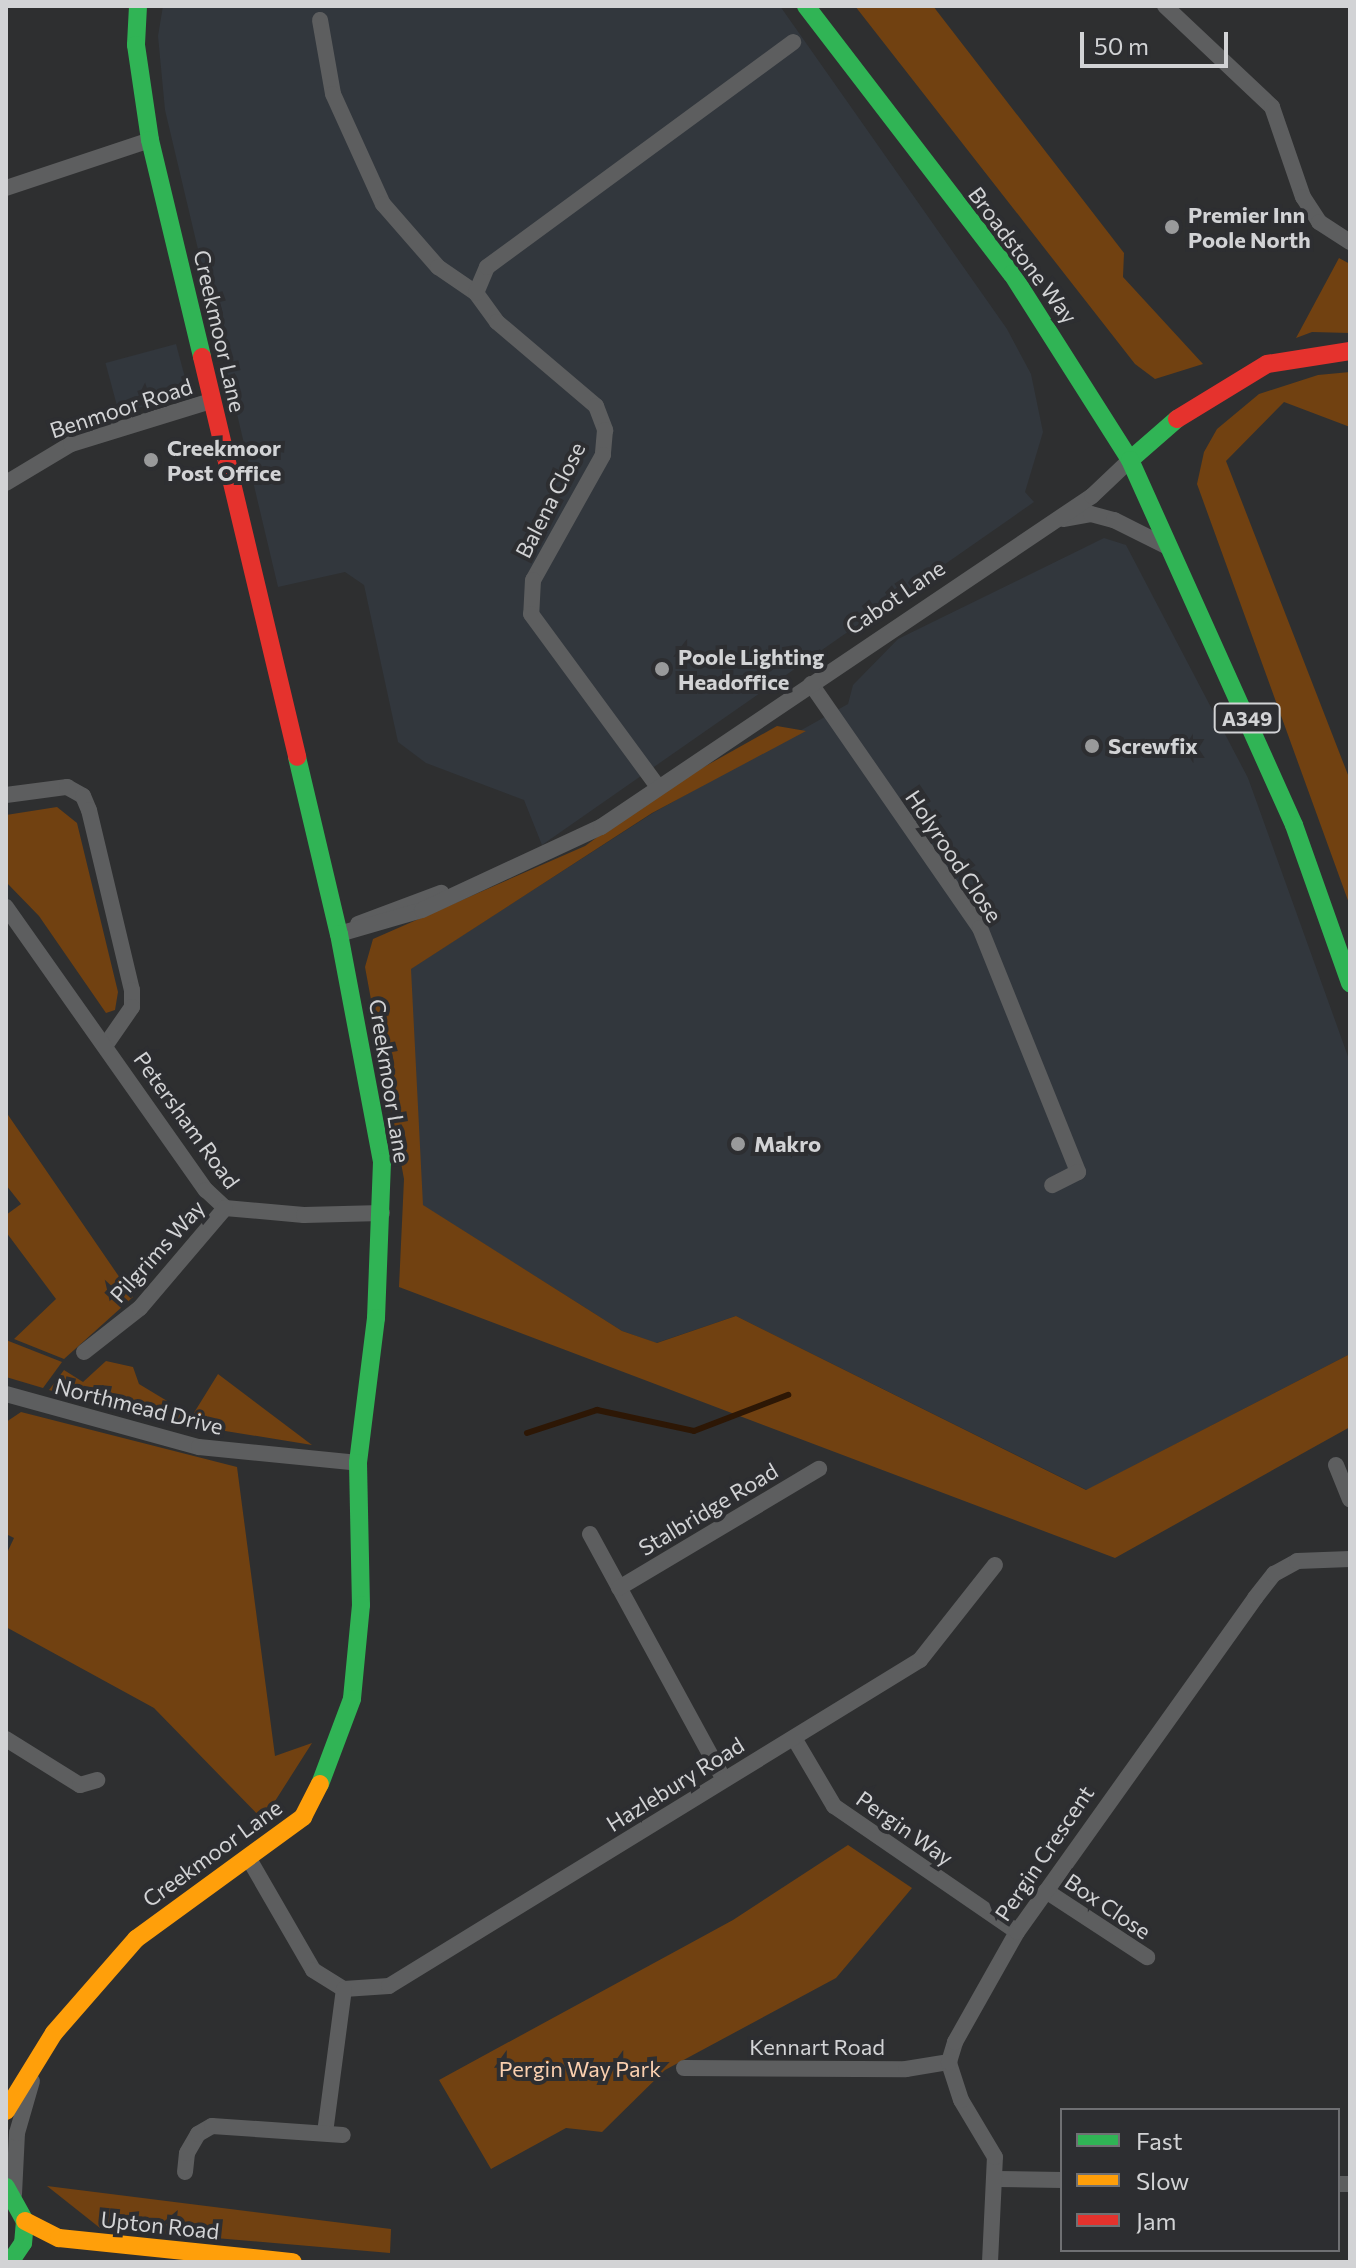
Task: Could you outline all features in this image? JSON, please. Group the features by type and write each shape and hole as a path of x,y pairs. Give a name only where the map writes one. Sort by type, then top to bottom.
{"main road":[{"name":"Creekmoor Lane","path":"6,2111 39,2056 104,1971 136,1939 303,1817 315,1800 352,1699 361,1605 358,1463 382,1213 380,1148 339,934 150,140 136,45 138,6"},
{"name":"Broadstone Way","path":"806,6 1012,274 1130,460 1294,825 1350,983"},
{"name":"Cabot Lane","path":"1130,460 1179,417 1267,364 1350,351"},
{"path":"10,2190 25,2221 23,2243 10,2262"},
{"name":"Upton Road","path":"25,2221 59,2238 113,2246 293,2262"}],"street":[{"path":"1165,6 1272,107 1303,197 1319,222 1350,242"},
{"name":"Balena Close","path":"320,20 333,94 383,204 438,267 476,293 497,322 596,406 601,418 603,455 533,580 531,614 658,787"},
{"path":"476,293 487,267 793,42"},
{"path":"6,188 150,140"},
{"name":"Benmoor Road","path":"6,483 71,444 211,401"},
{"name":"Cabot Lane","path":"339,934 422,910 462,888 601,827 1057,520 1130,460"},
{"path":"1057,520 1091,514 1127,524 1173,550"},
{"name":"Holyrood Close","path":"811,684 980,928 1078,1172 1052,1185"},
{"name":"Petersham Road","path":"6,795 67,787 83,796 89,810 132,990 132,1007 105,1046"},
{"name":"Petersham Road","path":"6,907 206,1190 225,1208 304,1215 382,1213"},
{"name":"Pilgrims Way","path":"84,1352 140,1308 225,1208"},
{"name":"Northmead Drive","path":"6,1394 199,1447 358,1463"},
{"path":"1336,1465 1350,1499"},
{"name":"Stalbridge Road","path":"619,1588 819,1469"},
{"path":"590,1534 723,1778"},
{"name":"Pergin Crescent","path":"949,2062 955,2042 1017,1932 1122,1778 1274,1574 1297,1561 1350,1559"},
{"name":"Hazlebury Road","path":"344,1989 379,1989 421,1969 723,1778 920,1660 995,1565"},
{"name":"Pergin Way","path":"794,1738 834,1806 1017,1932"},
{"path":"6,1739 78,1794 97,1780"},
{"path":"249,1859 301,1957 327,1981 344,1989 325,2133"},
{"name":"Box Close","path":"1046,1891 1147,1957"},
{"name":"Creekmoor Lane","path":"10,2190 17,2133 39,2056"},
{"path":"949,2062 961,2100 995,2157 997,2179 990,2262"},
{"name":"Kennart Road","path":"684,2068 906,2069 949,2062"},
{"path":"185,2172 187,2153 198,2134 212,2126 343,2135"},
{"path":"997,2179 1060,2180"}],"shaded area":[{"path":"163,6 780,6 1007,329 1031,374 1043,432 1025,492 1034,502 542,845 524,800 426,763 398,742 364,585 345,572 278,587 165,110 158,36"},
{"path":"176,344 189,394 119,413 105,363"},
{"path":"1104,538 1126,545 1248,778 1350,1062 1350,1354 1087,1490 736,1316 656,1343 622,1331 422,1205 410,969 653,813 848,704 853,685 898,639"}],"green space":[{"path":"855,6 933,6 1124,253 1123,277 1203,364 1155,379 1135,364"},
{"path":"1339,258 1350,264 1350,333 1312,332 1296,338"},
{"path":"1350,372 1350,427 1284,402 1226,461 1350,780 1350,906 1197,484 1204,452 1217,429 1259,394 1318,375"},
{"path":"777,726 806,731 652,813 411,969 423,1205 622,1331 657,1343 736,1316 1086,1490 1350,1354 1350,1427 1115,1558 399,1287 404,1179 365,967 373,939 585,846 661,791"},
{"path":"57,807 77,823 118,992 115,1010 106,1013 39,916 6,882 6,815"},
{"path":"6,1112 133,1297 64,1359 14,1339 56,1299 6,1232 6,1215 21,1204 6,1185"},
{"path":"6,1340 62,1362 43,1388 6,1377"},
{"path":"106,1361 133,1367 139,1384 192,1416 218,1374 312,1445 170,1422 49,1390 64,1370 83,1382"},
{"path":"21,1412 237,1467 275,1756 312,1743 263,1820 154,1708 6,1627 6,1555 14,1538 6,1534 6,1422"},
{"name":"Pergin Way Park","path":"848,1845 912,1888 836,1978 665,2070 602,2132 566,2128 491,2169 439,2080 733,1920"},
{"path":"47,2186 391,2229 390,2253 100,2228"}],"waterway":[{"path":"527,1433 597,1410 694,1431 788,1395"}],"traffic: fast":[{"path":"138,6 136,45 150,140 202,357"},
{"path":"806,6 1012,274 1130,460"},
{"path":"1177,419 1130,460 1294,825 1350,983"},
{"path":"297,757 339,934 382,1162 376,1318 358,1463 361,1605 352,1699 320,1784"},
{"path":"6,2187 25,2221 23,2243 10,2262"}],"traffic: slow":[{"path":"6,2111 54,2033 136,1939 303,1817 320,1784"},
{"path":"25,2221 59,2238 293,2262"}],"traffic: jam":[{"path":"1177,419 1267,364 1350,351"},
{"path":"202,357 297,757"}],"place":[{"name":"Premier Inn Poole North","path":"1172,227"},
{"name":"Creekmoor Post Office","path":"151,460"},
{"name":"Poole Lighting Headoffice","path":"662,669"},
{"name":"Screwfix","path":"1092,746"},
{"name":"Makro","path":"738,1144"}]}
